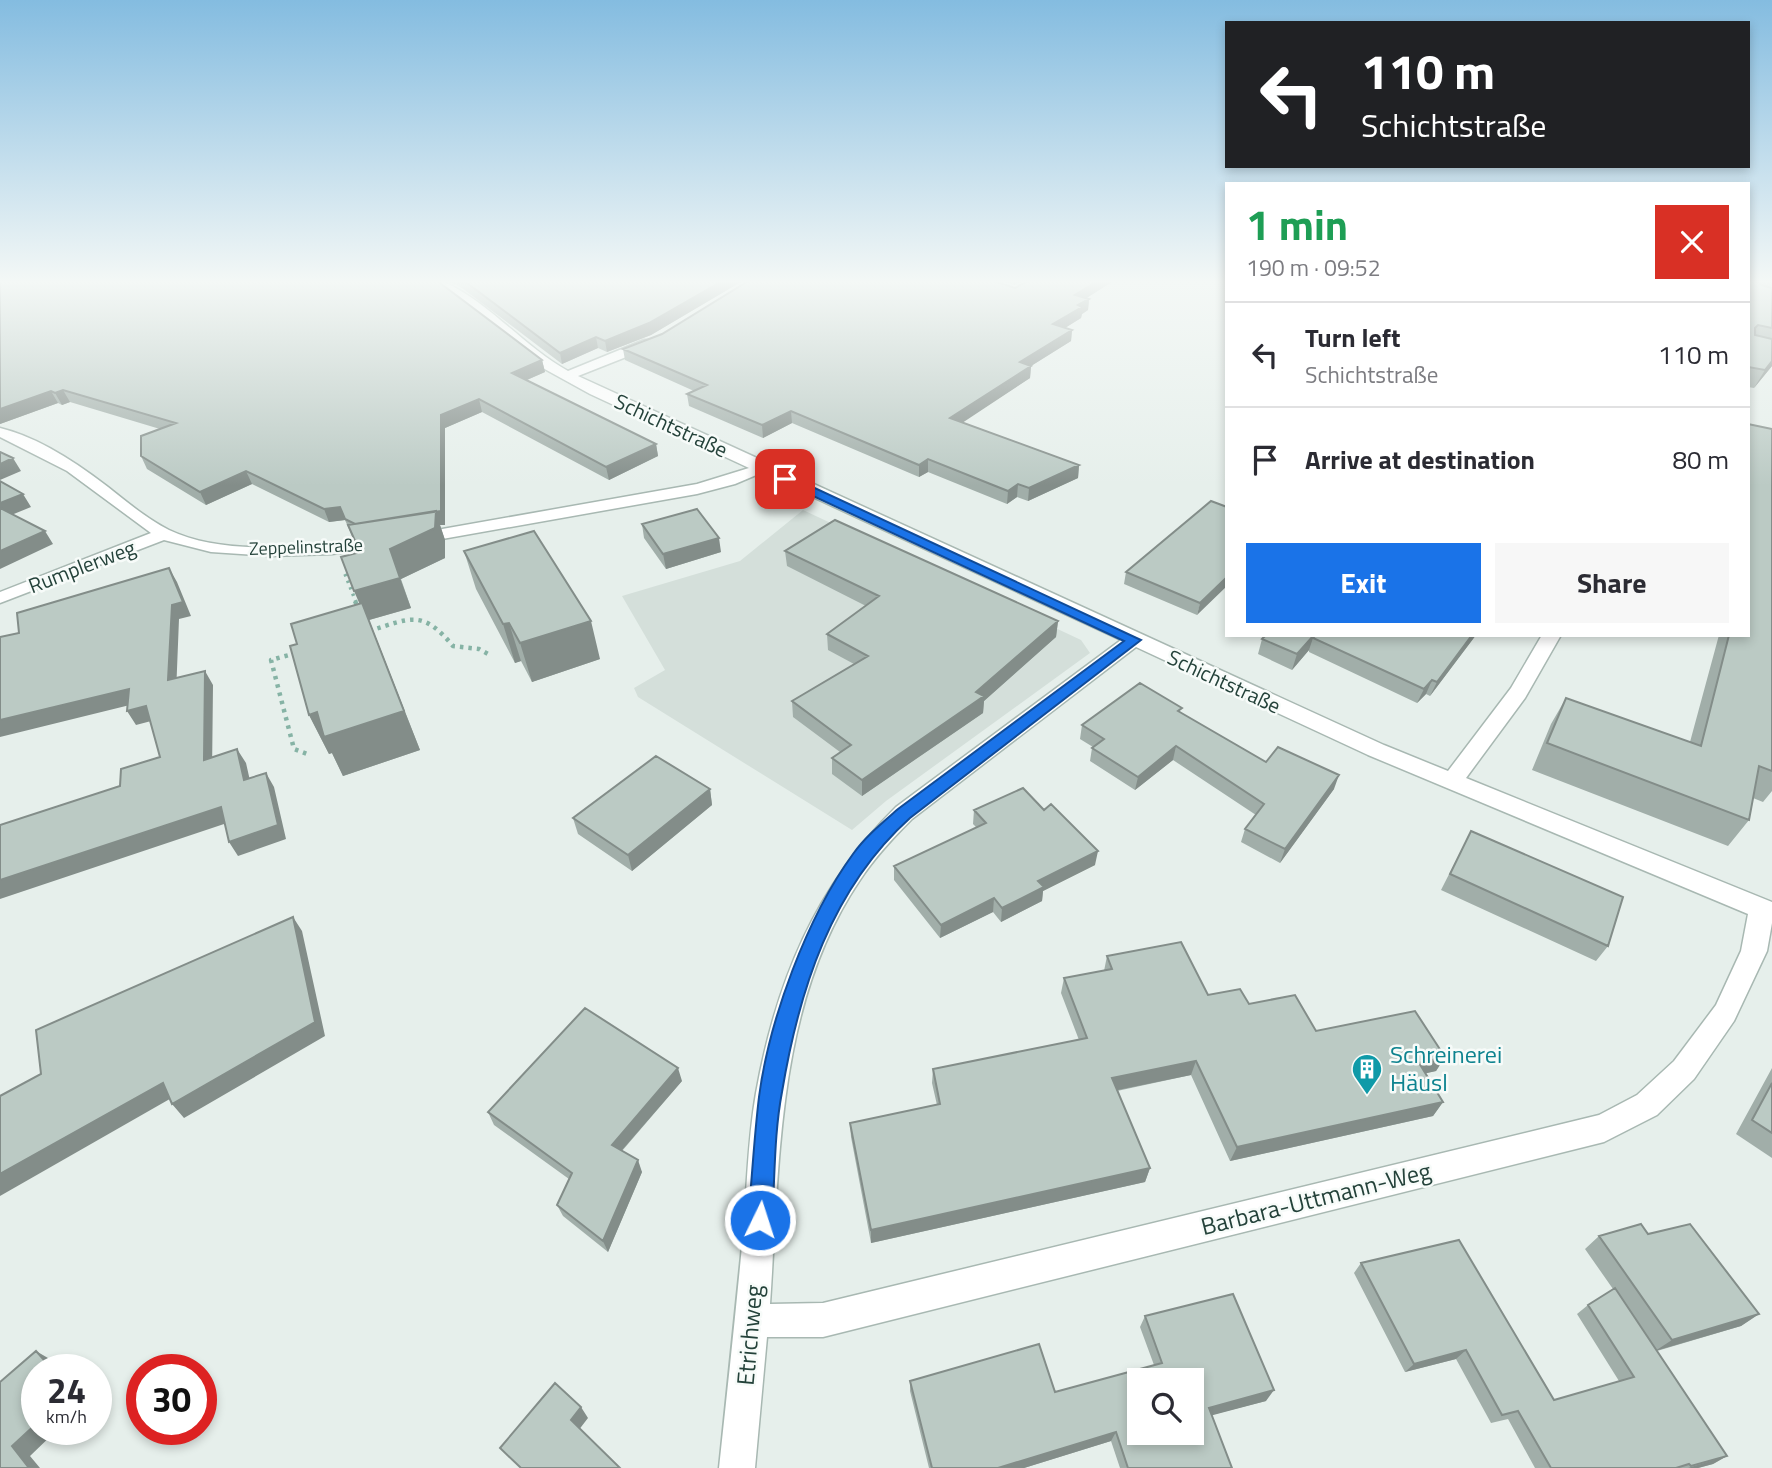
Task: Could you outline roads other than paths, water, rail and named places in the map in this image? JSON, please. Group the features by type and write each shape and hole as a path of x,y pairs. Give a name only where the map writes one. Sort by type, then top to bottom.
{"street":[{"name":"Schichtstraße","path":"528,349 566,376 1134,640 1451,782 1766,911"},
{"path":"566,376 634,349"},
{"name":"Zeppelinstraße","path":"0,432 72,468 164,534 188,542 246,551 335,548 427,537 697,489 729,481 761,468"},
{"name":"Rumplerweg","path":"0,598 164,534"},
{"path":"1451,782 1501,718 1540,661 1551,637"},
{"name":"Etrichweg","path":"737,1468 770,1095 776,1061 799,978 823,919 866,851 904,813 1134,640"},
{"name":"Barbara-Uttmann-Weg","path":"752,1321 823,1320 1604,1128 1647,1105 1684,1070 1718,1022 1754,951 1766,911"}],"place":[{"name":"Schreinerei Häusl","path":"1367,1096"}]}
